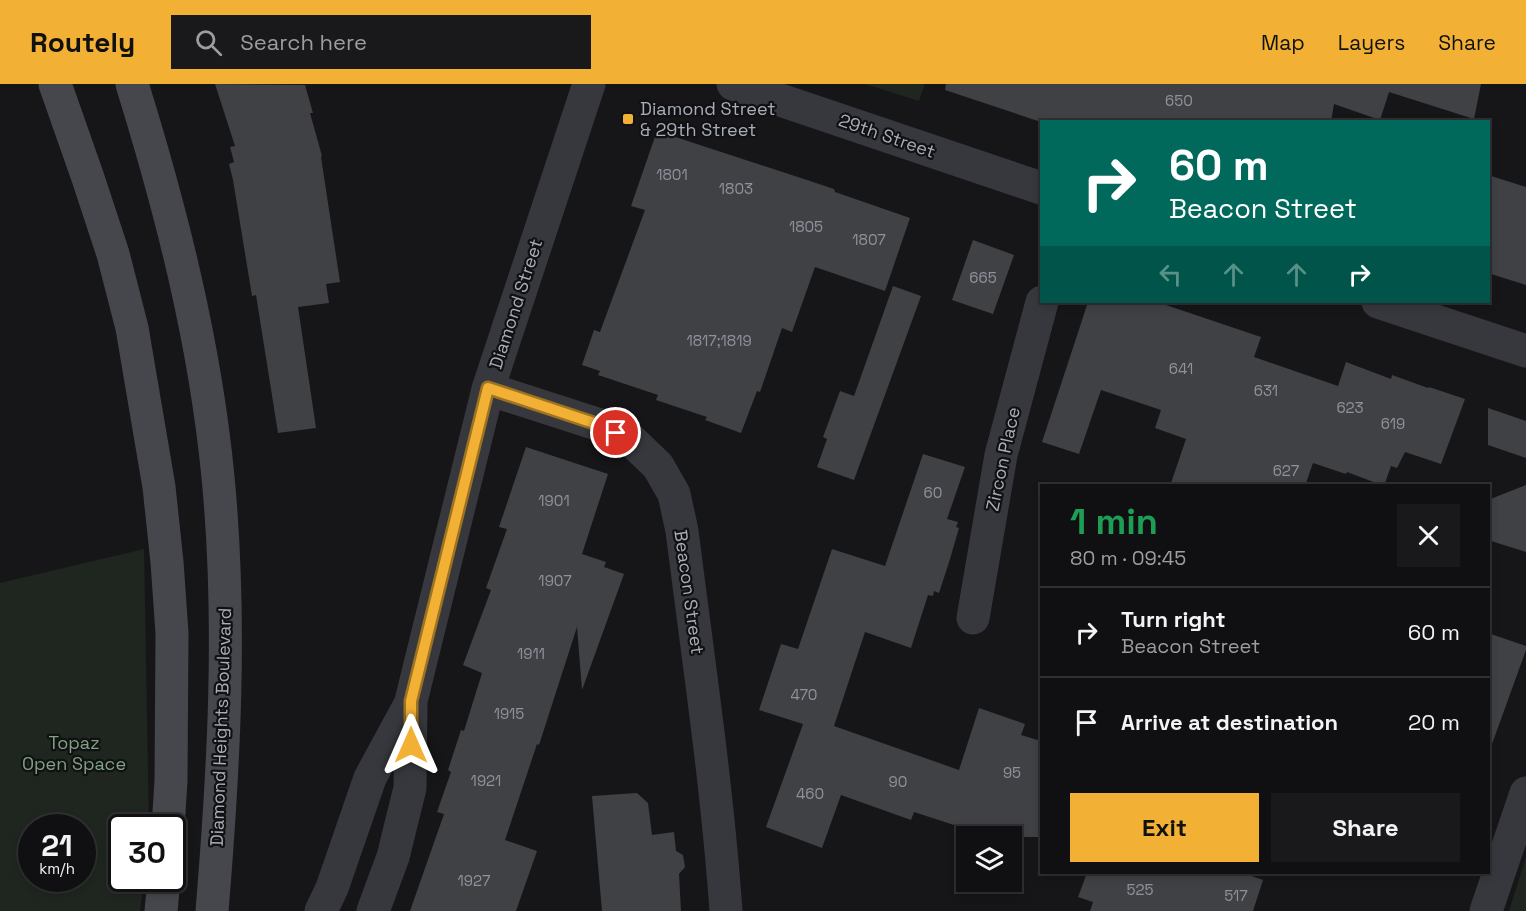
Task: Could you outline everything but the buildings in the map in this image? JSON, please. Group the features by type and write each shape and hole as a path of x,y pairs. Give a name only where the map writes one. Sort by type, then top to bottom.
{"main road":[{"path":"55,84 113,254 129,317 159,487 172,633 169,814"},
{"name":"Diamond Heights Boulevard","path":"132,84 176,238 194,318 218,476 224,556 226,632 221,786 212,911"},
{"path":"161,911 163,892"}],"street":[{"name":"Diamond Street","path":"373,911 393,857 410,788 411,701 488,388 589,84"},
{"name":"29th Street","path":"733,84 1040,188"},
{"name":"Zircon Place","path":"973,618 1001,454 1042,303"},
{"path":"1381,303 1526,351"},
{"name":"Beacon Street","path":"488,388 600,425 632,441 658,466 674,494 682,531 712,764 726,911"},
{"name":"Diamond Street","path":"321,911 332,888 370,778 411,701"},
{"path":"1484,888 1526,793"}],"green space":[{"path":"865,84 925,84 919,101"},
{"name":"Topaz Open Space","path":"144,549 149,814 108,814 108,892 142,892 140,911 0,911 0,583"},
{"path":"1526,857 1526,911 1509,911"}],"place":[{"name":"Diamond Street & 29th Street","path":"628,119"}],"route":[{"path":"411,745 411,701 488,388 600,425 616,433"}]}
